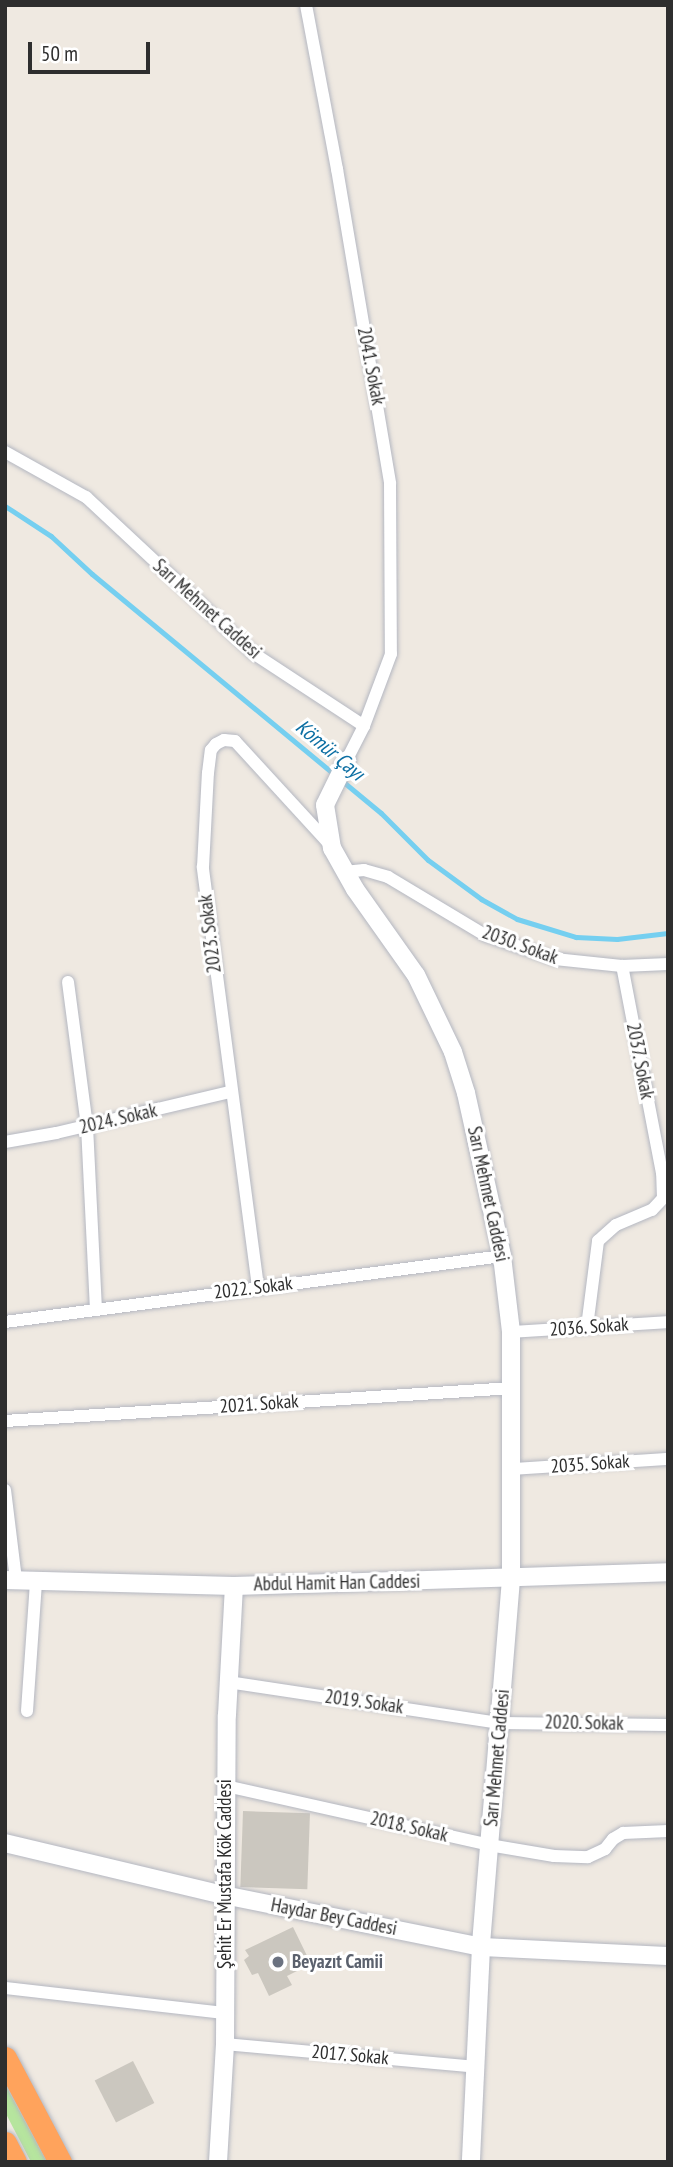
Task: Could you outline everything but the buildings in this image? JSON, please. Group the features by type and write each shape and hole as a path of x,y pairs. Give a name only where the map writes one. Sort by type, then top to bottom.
{"highway":[{"path":"5,2058 60,2162"},
{"path":"5,2143 15,2162"}],"street":[{"name":"2041. Sokak","path":"306,5 337,169 390,484 391,654 388,670 364,726"},
{"name":"Sarı Mehmet Caddesi","path":"5,452 86,497 253,653 364,726 330,792 324,817 332,848 344,872 416,975 443,1026 466,1093 502,1256 511,1332 513,1388 511,1579 481,1947 471,2162"},
{"name":"2023. Sokak","path":"258,1287 230,1092 203,867 207,786 211,750 216,744 224,740 235,741 332,848"},
{"name":"2030. Sokak","path":"344,872 364,870 388,877 485,935 535,953 576,964 668,964"},
{"name":"2037. Sokak","path":"587,1327 598,1241 615,1225 652,1210 663,1198 662,1173 622,966"},
{"path":"68,982 87,1126 96,1308"},
{"name":"2024. Sokak","path":"5,1142 87,1126 230,1092"},
{"name":"2022. Sokak","path":"5,1322 502,1256"},
{"name":"2036. Sokak","path":"511,1332 668,1322"},
{"name":"2021. Sokak","path":"5,1421 513,1388"},
{"name":"2035. Sokak","path":"513,1469 668,1459"},
{"path":"5,1490 11,1580"},
{"name":"Abdul Hamit Han Caddesi","path":"11,1580 234,1586 668,1572"},
{"path":"27,1712 36,1581"},
{"name":"Şehit Er Mustafa Kök Caddesi","path":"218,2162 225,2044 224,1895 228,1682 234,1586"},
{"name":"2019. Sokak","path":"228,1682 500,1723"},
{"name":"2020. Sokak","path":"500,1723 668,1725"},
{"name":"2018. Sokak","path":"226,1786 489,1845 554,1856 588,1857 605,1849 613,1839 623,1833 668,1831"},
{"name":"Haydar Bey Caddesi","path":"5,1843 224,1895 481,1947 668,1955"},
{"path":"5,1988 225,2013"},
{"name":"2017. Sokak","path":"225,2044 476,2067"}],"green space":[{"path":"5,2084 47,2162 31,2162 5,2112"}],"waterway":[{"name":"Kömür Çayı","path":"5,506 51,536 92,574 381,813 428,860 481,899 517,919 576,937 617,939 668,933"}],"place":[{"name":"Beyazıt Camii","path":"278,1962"}]}
